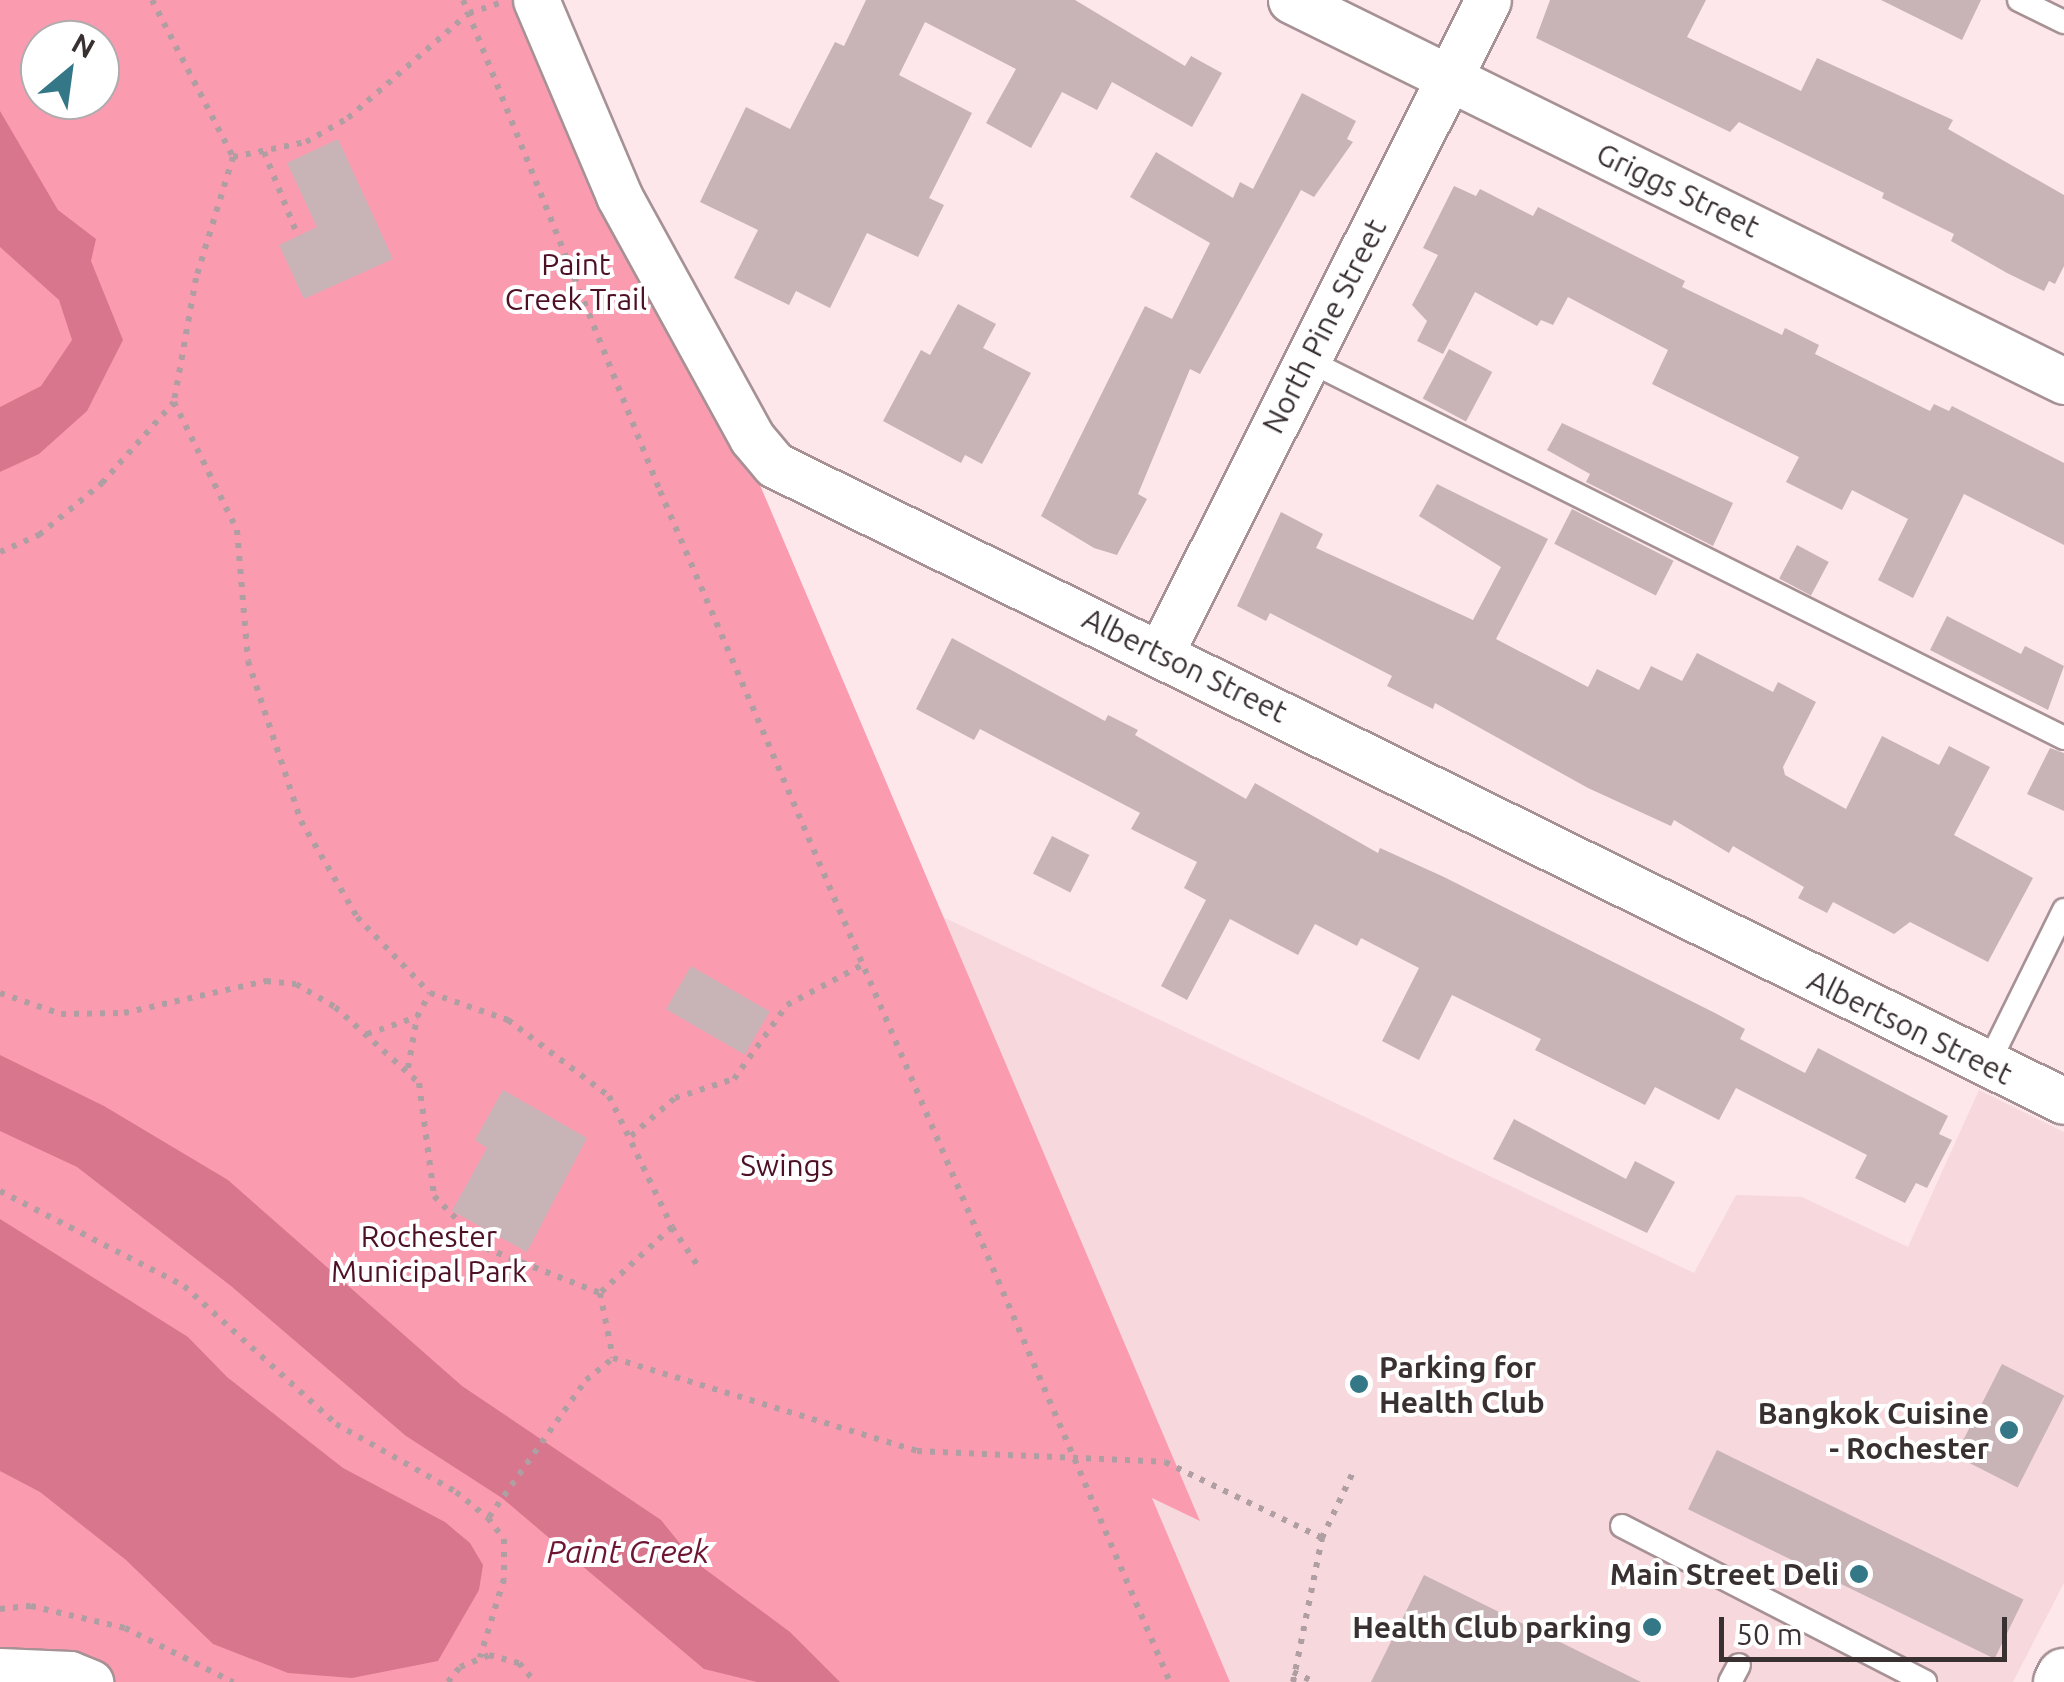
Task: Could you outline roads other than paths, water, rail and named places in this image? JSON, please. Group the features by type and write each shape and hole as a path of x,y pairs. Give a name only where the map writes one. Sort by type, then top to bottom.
{"street":[{"name":"Albertson Street","path":"536,0 619,196 752,438 775,465 2064,1101"},
{"name":"Griggs Street","path":"1292,0 2064,382"},
{"name":"North Pine Street","path":"1160,652 1488,0"},
{"path":"0,1670 70,1674 90,1682"}],"lane":[{"path":"2019,0 2064,22"},
{"path":"1308,360 2064,738"},
{"path":"1987,1066 2064,910"},
{"path":"1622,1526 1925,1682"}],"water":[{"path":"0,111 58,210 96,239 91,261 123,340 87,411 39,454 0,472 0,407 41,386 72,340 59,300 0,247"},
{"name":"Paint Creek","path":"0,1055 104,1106 228,1180 462,1386 661,1520 694,1561 790,1632 840,1682 757,1682 704,1669 502,1498 406,1436 231,1286 77,1167 0,1131"},
{"path":"0,1219 188,1337 227,1377 343,1468 445,1522 470,1543 483,1565 479,1590 438,1661 352,1678 288,1673 213,1644 126,1560 40,1492 0,1471"}],"place":[{"name":"Parking for Health Club","path":"1359,1384"},
{"name":"Bangkok Cuisine - Rochester","path":"2009,1430"},
{"name":"Main Street Deli","path":"1859,1574"},
{"name":"Health Club parking","path":"1652,1627"}],"park label":[{"name":"Paint Creek Trail","path":"576,281"},
{"name":"Swings","path":"787,1165"},
{"name":"Rochester Municipal Park","path":"429,1253"}]}
